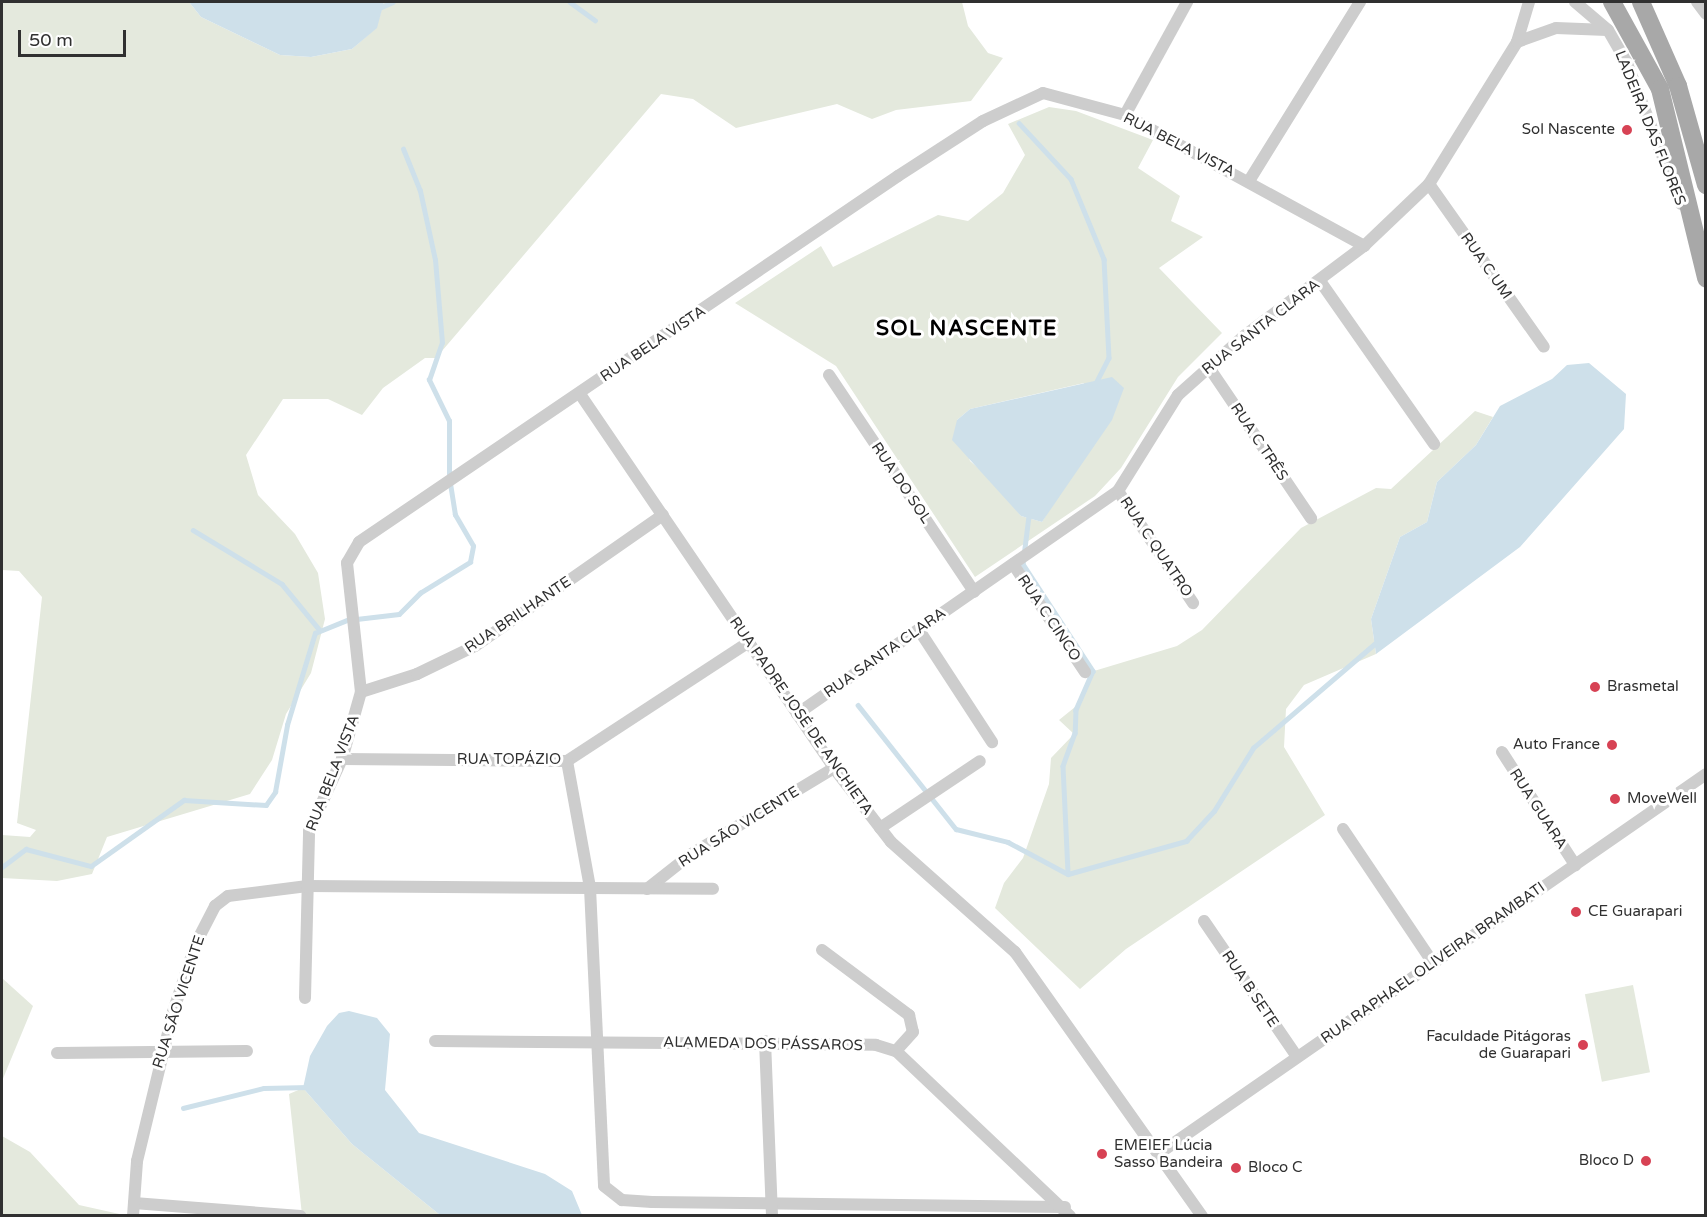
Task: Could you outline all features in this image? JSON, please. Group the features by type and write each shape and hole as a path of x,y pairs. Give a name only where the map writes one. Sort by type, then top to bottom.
{"main road":[{"path":"1612,2 1660,89 1706,278"},
{"path":"1641,2 1678,86 1706,185"}],"street":[{"path":"1125,115 1187,2"},
{"path":"1249,181 1360,2"},
{"name":"RUA SANTA CLARA","path":"798,714 1118,491 1178,395 1208,366 1364,246 1428,184 1517,42 1529,2"},
{"name":"LADEIRA DAS FLORES","path":"1575,2 1608,30 1626,61 1705,268"},
{"path":"1696,2 1706,14"},
{"path":"1517,42 1556,28 1608,30"},
{"name":"RUA BELA VISTA","path":"305,998 309,831 342,759 361,692 347,563 360,542 983,120 1043,93 1125,115 1364,246"},
{"name":"RUA C UM","path":"1428,184 1544,347"},
{"path":"1320,281 1434,444"},
{"name":"RUA C TRÊS","path":"1208,366 1311,519"},
{"name":"RUA DO SOL","path":"829,375 974,592"},
{"name":"RUA PADRE JOSÉ DE ANCHIETA","path":"580,394 834,768 880,828 1015,952 1161,1152 1202,1215"},
{"name":"RUA C QUATRO","path":"1118,491 1193,603"},
{"name":"RUA BRILHANTE","path":"361,692 475,646 663,515"},
{"name":"RUA C CINCO","path":"1013,564 1086,672"},
{"path":"919,630 992,742"},
{"name":"RUA TOPÁZIO","path":"342,759 567,761 749,642"},
{"name":"RUA GUARA","path":"1502,752 1575,865"},
{"path":"567,761 590,888 594,1043 604,1186 622,1200 1068,1211"},
{"path":"880,828 980,761"},
{"name":"RUA SÃO VICENTE","path":"647,889 690,855 834,768"},
{"name":"RUA RAPHAEL OLIVEIRA BRAMBATI","path":"1161,1152 1706,774"},
{"path":"1343,828 1433,963"},
{"name":"RUA SÃO VICENTE","path":"300,1215 133,1209 161,1052 196,943 215,906 228,896 262,888 307,886 713,889"},
{"name":"RUA B SETE","path":"1204,921 1297,1058"},
{"path":"822,950 909,1015 913,1032 896,1051 1068,1211"},
{"name":"ALAMEDA DOS PÁSSAROS","path":"435,1041 594,1043 765,1041 876,1045 896,1051"},
{"path":"765,1041 768,1203 772,1215"},
{"path":"57,1053 247,1051"}],"shaded area":[{"path":"2,2 189,2 201,17 280,55 311,57 352,49 376,28 384,2 962,2 968,26 988,53 1003,58 971,101 896,110 872,119 837,104 736,128 693,99 661,94 436,358 425,358 383,388 362,415 328,399 283,399 246,455 258,495 295,534 318,573 325,619 311,673 286,714 272,760 250,794 107,837 92,874 57,881 2,878 2,835 30,837 36,830 17,823 42,597 19,571 2,570"},
{"path":"1049,107 1076,111 1153,140 1138,168 1180,196 1171,221 1203,237 1159,268 1222,333 1178,377 1121,468 1095,496 975,577 836,366 735,303 821,246 833,267 938,215 968,221 1003,193 1025,155 1008,124","holes":["1084,383 1072,473 1042,522 1021,516 998,485 970,461 957,420 970,409"]},
{"path":"1475,411 1493,417 1476,445 1437,482 1427,522 1400,537 1371,619 1376,654 1304,685 1286,709 1284,747 1325,815 1126,949 1080,989 995,908 1004,883 1023,858 1049,784 1051,758 1074,734 1059,720 1080,703 1094,671 1177,646 1202,630 1301,528 1376,488 1391,489"},
{"path":"2,978 33,1006 2,1081"},
{"path":"1633,985 1650,1072 1602,1082 1585,994"},
{"path":"303,1088 352,1144 440,1215 302,1215 289,1094"},
{"path":"2,1136 30,1152 79,1205 124,1215 2,1215"}],"water":[{"path":"189,2 384,2 377,28 352,49 311,57 280,55 201,17"},
{"path":"1589,363 1626,394 1624,429 1520,547 1376,654 1371,619 1400,537 1427,522 1437,482 1476,445 1500,406 1552,379 1567,365"},
{"path":"1112,377 1124,388 1112,420 1042,522 1021,516 952,440 957,420 970,409"},
{"path":"349,1011 377,1018 390,1034 385,1090 419,1133 545,1174 572,1191 582,1215 440,1215 352,1144 303,1088 310,1056 327,1026 339,1013"}],"waterway":[{"path":"377,9 393,2"},
{"path":"570,2 595,20"},
{"path":"1019,123 1071,179 1104,259 1109,358 1095,386"},
{"path":"2,867 26,849 91,866 184,800 266,805 275,792 287,725 315,633 348,620 399,614 420,593 470,562 473,546 455,515 449,479 449,421 429,380 442,343 435,260 420,191 403,149"},
{"path":"1029,516 1023,564 1093,671 1076,710 1075,733 1063,766 1068,874"},
{"path":"193,530 282,584 319,629"},
{"path":"858,705 956,829 1008,842 1068,874 1186,841 1214,811 1253,748 1378,641"},
{"path":"183,1108 264,1088 309,1087"}],"place":[{"name":"Sol Nascente","path":"1627,130"},
{"name":"Brasmetal","path":"1595,687"},
{"name":"Auto France","path":"1612,745"},
{"name":"MoveWell","path":"1615,799"},
{"name":"CE Guarapari","path":"1576,912"},
{"name":"Faculdade Pitágoras de Guarapari","path":"1583,1045"},
{"name":"EMEIEF Lúcia Sasso Bandeira","path":"1102,1154"},
{"name":"Bloco D","path":"1646,1161"},
{"name":"Bloco C","path":"1236,1168"}],"district":[{"name":"SOL NASCENTE","path":"967,329"}]}
